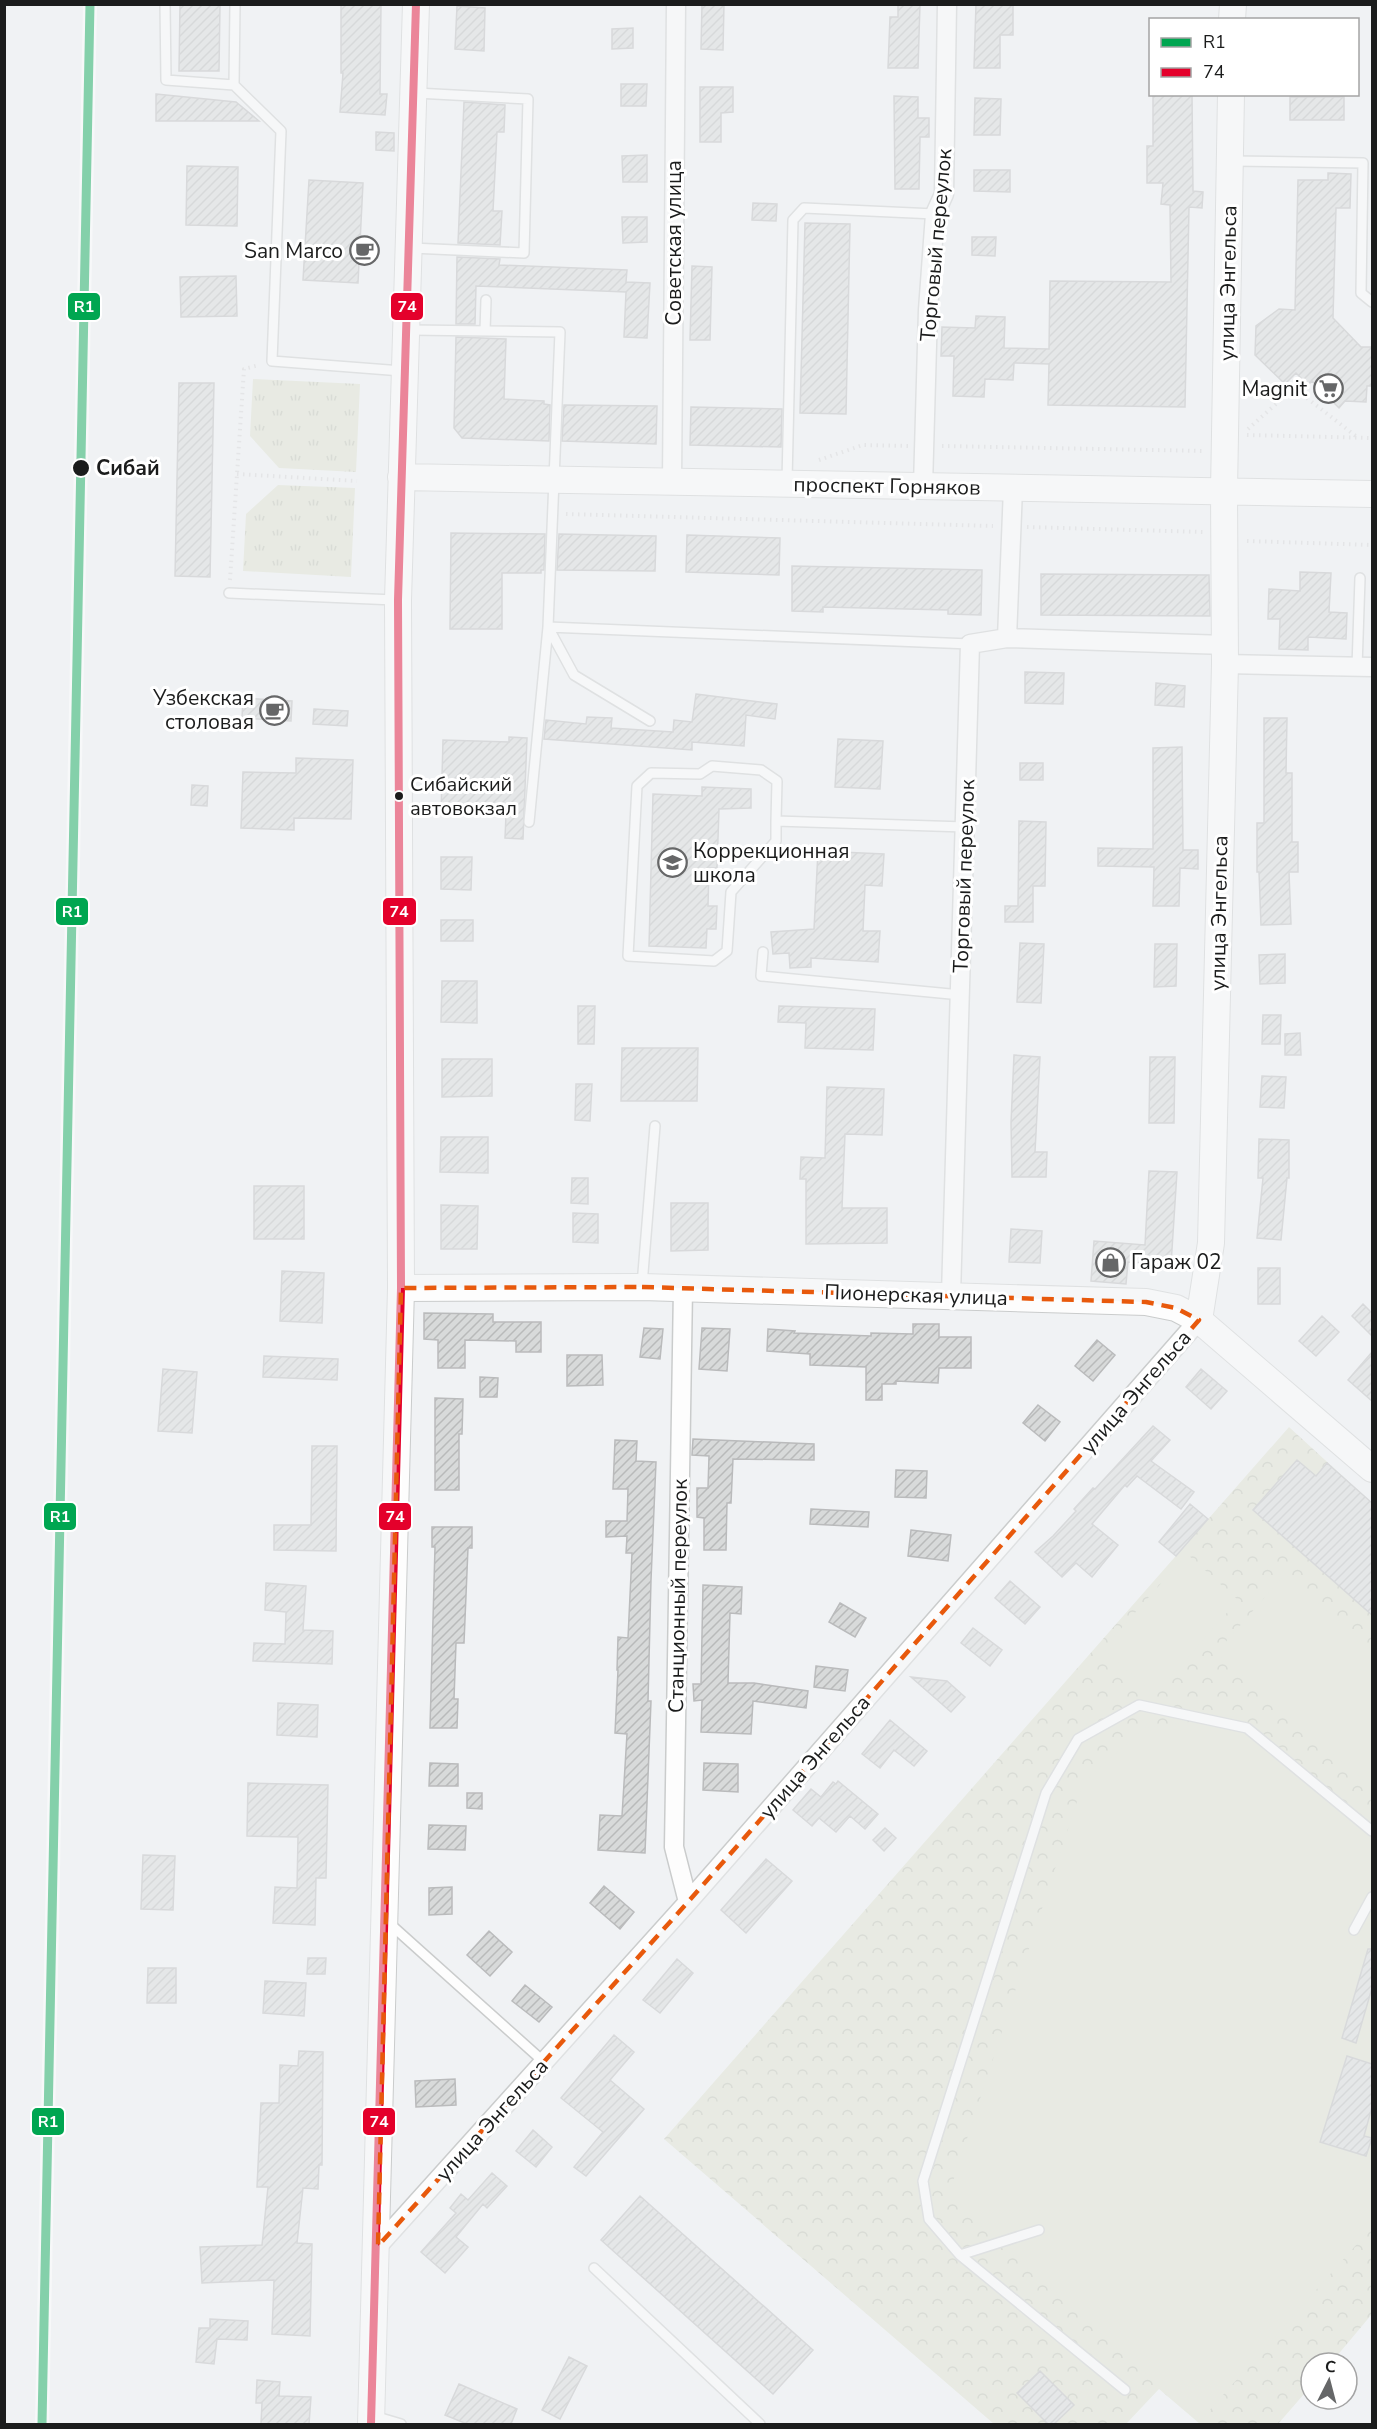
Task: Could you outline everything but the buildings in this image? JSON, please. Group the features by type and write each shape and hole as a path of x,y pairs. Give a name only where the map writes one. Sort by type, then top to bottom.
{"main road":[{"path":"372,2420 401,1288 398,600 416,4"},
{"name":"улица Энгельса","path":"1199,1320 1211,1243 1226,655 1224,491 1231,96"},
{"name":"проспект Горняков","path":"401,477 672,482 787,478 923,486 1372,494"},
{"name":"Пионерская улица","path":"401,1288 642,1287 1146,1302 1176,1308 1199,1320 1372,1469"}],"street":[{"name":"Советская улица","path":"672,482 676,4"},
{"name":"Торговый переулок","path":"923,486 928,310 935,214 944,194 947,4"},
{"path":"1007,638 1013,488"},
{"path":"970,644 1007,638 1365,667"},
{"name":"Торговый переулок","path":"951,1295 970,644"},
{"name":"Станционный переулок","path":"683,1288 674,1847 688,1902"},
{"name":"улица Энгельса","path":"378,2246 688,1902 1199,1320"}],"lane":[{"path":"165,4 166,80 234,85 281,131 272,361 405,371"},
{"path":"234,85 235,4"},
{"path":"409,248 524,253 528,99 414,92"},
{"path":"1230,161 1363,162 1360,293 1372,302"},
{"path":"787,478 793,220 804,208 935,214"},
{"path":"485,331 486,300"},
{"path":"406,330 560,332 548,627 529,822"},
{"path":"1360,578 1365,667"},
{"path":"229,593 398,600"},
{"path":"548,627 970,644"},
{"path":"548,627 574,675 650,720"},
{"path":"712,766 761,770 777,781 776,821 776,841 731,892 727,951 714,961 628,956 637,786 651,773 700,774 712,766"},
{"path":"776,821 965,827"},
{"path":"764,952 761,976 961,995"},
{"path":"642,1287 655,1126"},
{"path":"1125,2390 960,2255 929,2219 923,2181 1046,1793 1078,1739 1139,1705 1247,1728 1372,1831"},
{"path":"1354,1930 1372,1897"},
{"path":"385,1920 544,2062"},
{"path":"960,2255 1039,2230"},
{"path":"594,2268 760,2424"},
{"path":"372,2420 401,2424"}],"path":[{"path":"229,593 244,369 272,361"},
{"path":"1357,438 1294,388 1241,435 1357,438 1372,438"},
{"path":"787,478 863,445 1225,452"},
{"path":"237,474 357,481"},
{"path":"553,514 1225,532 1238,541 1372,545"}],"highlighted area":[{"path":"642,1287 1146,1302 1176,1308 1199,1320 688,1902 378,2246 401,1288"}],"green space":[{"path":"253,379 360,384 356,472 279,468 250,436"},
{"path":"278,485 355,488 351,577 243,571 246,514"},
{"path":"1289,1427 1372,1503 1372,2314 1341,2351 1299,2351 1299,2400 1278,2424 1200,2424 1159,2389 1126,2424 994,2424 664,2139"},
{"path":"1187,1554 1238,1600 1155,1695 1103,1649"},
{"path":"1285,1574 1372,1650 1372,1778 1368,1784 1216,1653"},
{"path":"1234,1716 1372,1839 1372,2227 1199,2422 948,2197 1083,1783 1144,1728"}],"transit line":[{"name":"R1","path":"42,2424 90,4"},
{"name":"74","path":"371,2424 401,1288 398,600 416,4"}],"place":[{"name":"San Marco","path":"364,251"},
{"name":"Magnit","path":"1328,389"},
{"name":"Сибай","path":"81,468"},
{"name":"Узбекская столовая","path":"275,710"},
{"name":"Сибайский автовокзал","path":"399,796"},
{"name":"Коррекционная школа","path":"672,863"},
{"name":"Гараж 02","path":"1110,1262"}]}
